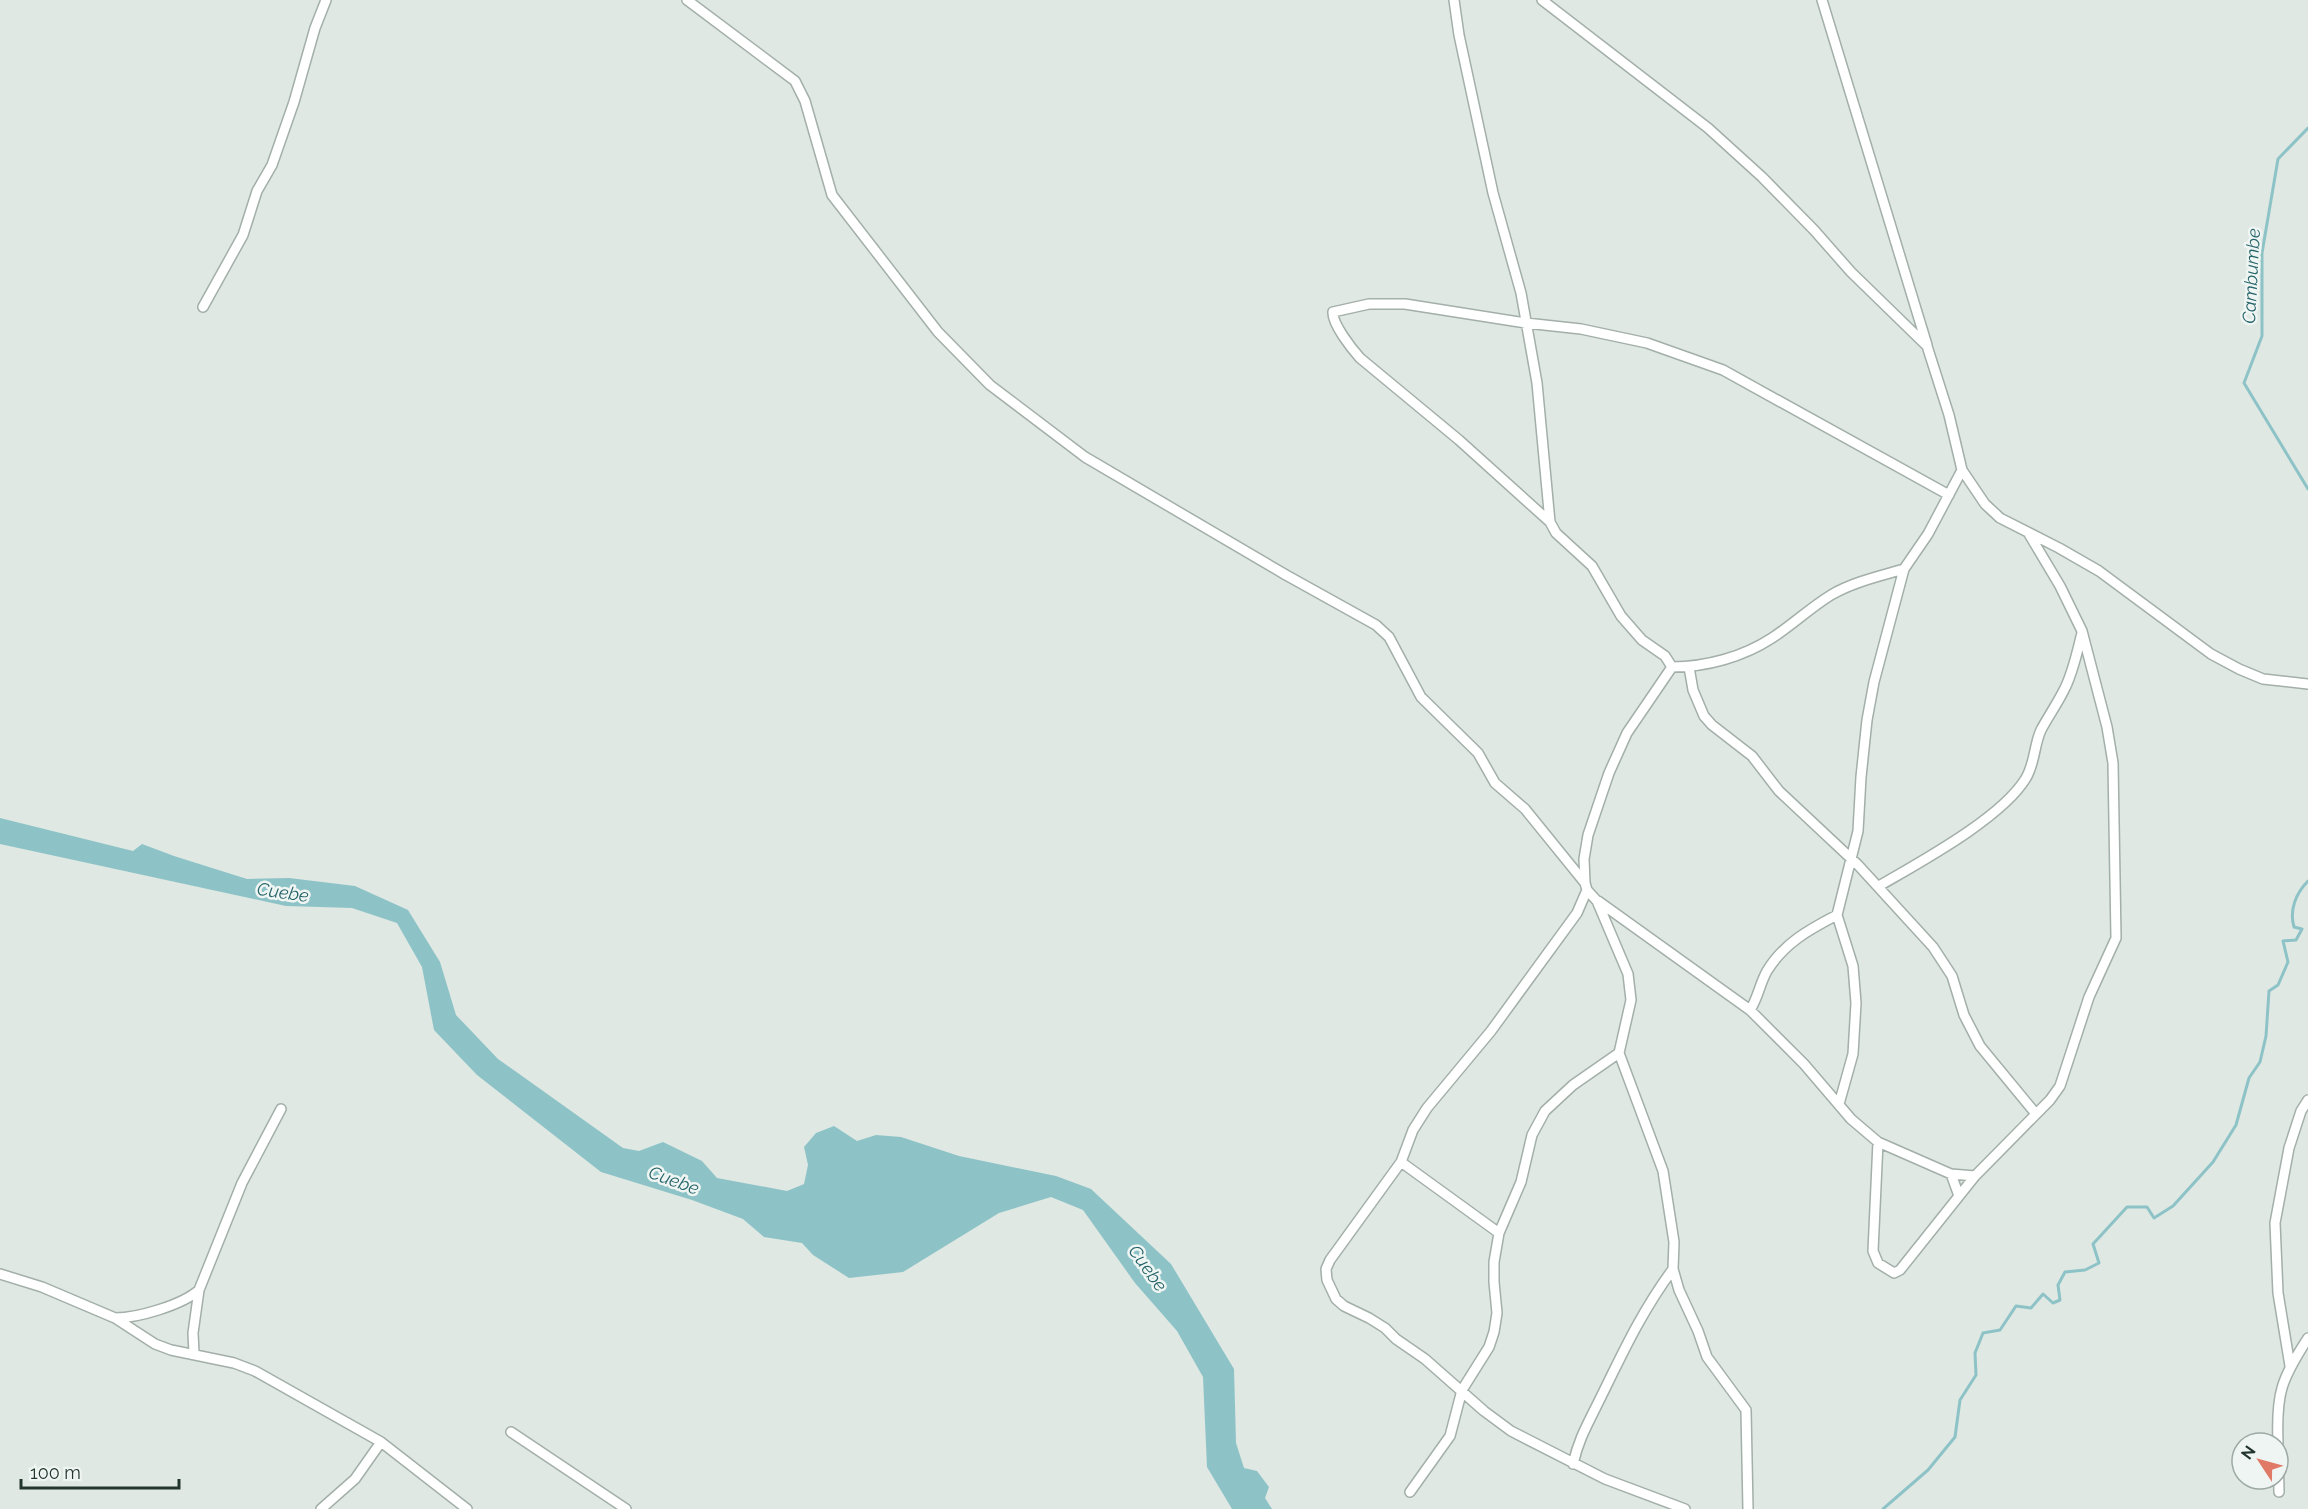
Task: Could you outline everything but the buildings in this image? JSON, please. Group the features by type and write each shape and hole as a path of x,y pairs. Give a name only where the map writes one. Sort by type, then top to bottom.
{"street":[{"path":"203,307 243,235 257,190 272,165 326,0"},
{"path":"687,0 795,81 805,101 832,195 938,332 990,385 1084,457 1376,625 1389,637 1421,697 1429,707 1447,721 1478,753 1495,783 1525,809 1597,901 1628,974 1631,1000 1619,1053 1663,1171 1674,1242 1673,1269 1679,1290 1698,1330 1707,1357 1746,1410 1748,1509"},
{"path":"1454,0 1459,35 1493,193 1521,293 1536,383 1550,522"},
{"path":"1542,0 1708,128 1762,177 1851,272 1927,346"},
{"path":"1822,0 1949,415 1962,470 1984,504 2000,518 2059,548 2098,572 2211,654 2263,679 2308,684"},
{"path":"1672,667 1665,656 1642,640 1621,616 1592,566 1556,533 1550,522 1459,440 1360,358 1349,346 1332,315 1336,311 1369,304 1405,304 1581,329 1647,343 1714,367 1768,394 1949,495"},
{"path":"1839,1104 1853,1054 1856,1003 1853,966 1837,915 1858,831 1867,720 1882,648 1904,569 1928,534 1962,470"},
{"path":"1878,1142 1873,1251 1875,1259 1894,1273 1900,1270 1975,1176 2060,1086 2089,997 2116,938 2113,764 2108,727 2082,631 2060,586 2029,534"},
{"path":"1672,667 1689,667 1738,656 1770,639 1832,595 1852,585 1904,569"},
{"path":"1879,886 1936,853 2001,807 2026,778 2032,765 2040,733 2065,690 2082,631"},
{"path":"1672,667 1626,733 1609,773 1588,835 1584,859 1586,887 1577,912 1491,1031 1427,1108 1413,1130 1401,1162 1330,1260 1326,1269 1327,1280 1336,1299 1344,1306 1385,1328 1511,1431 1573,1464 1684,1509"},
{"path":"1689,667 1693,690 1704,716 1752,756 1779,791 1879,886 1933,947 1952,976 1964,1015 1980,1046 2036,1114"},
{"path":"1597,901 1634,925 1750,1010 1804,1064 1851,1119 1878,1142 1951,1174 1975,1176"},
{"path":"1750,1010 1757,1000 1768,970 1782,952 1802,933 1837,915"},
{"path":"1410,1492 1450,1436 1462,1390 1489,1347 1497,1312 1494,1262 1499,1233 1521,1182 1532,1135 1545,1111 1573,1085 1619,1053"},
{"path":"2290,1366 2278,1293 2275,1223 2289,1148 2301,1111 2308,1100"},
{"path":"194,1353 193,1333 199,1290 242,1183 281,1109"},
{"path":"1401,1162 1499,1233"},
{"path":"1951,1174 1959,1196"},
{"path":"1573,1464 1582,1430 1627,1341 1652,1298 1673,1269"},
{"path":"0,1274 42,1287 115,1318 155,1344 171,1350 234,1363 255,1371 381,1442 467,1509"},
{"path":"115,1318 128,1318 183,1302 199,1290"},
{"path":"2278,1431 2277,1407 2284,1380 2308,1338"},
{"path":"512,1432 626,1509"},
{"path":"321,1509 355,1479 381,1442"}],"water":[{"name":"Cuebe","path":"0,818 133,851 142,844 247,879 289,878 355,886 408,910 440,962 456,1015 498,1059 623,1148 639,1151 663,1142 702,1161 717,1178 787,1191 804,1184 808,1165 804,1147 816,1133 834,1126 857,1141 876,1135 901,1137 959,1156 1056,1176 1091,1189 1171,1264 1234,1369 1236,1443 1244,1468 1257,1471 1269,1487 1265,1498 1272,1509 1232,1509 1207,1467 1203,1377 1177,1331 1135,1283 1083,1210 1051,1197 999,1213 903,1272 849,1278 813,1255 802,1243 764,1237 743,1219 692,1200 601,1172 477,1075 434,1030 422,967 397,923 352,908 286,906 0,844"}],"waterway":[{"name":"Cambumbe","path":"2308,128 2278,159 2262,253 2262,336 2244,383 2308,489"},
{"name":"Cambumbe","path":"1883,1509 1928,1470 1955,1437 1960,1400 1976,1375 1975,1353 1983,1333 2000,1330 2016,1306 2031,1308 2043,1294 2053,1303 2060,1300 2058,1285 2065,1272 2085,1270 2099,1263 2093,1244 2127,1207 2147,1207 2154,1218 2173,1206 2213,1162 2236,1125 2249,1078 2260,1062 2266,1036 2269,991 2278,985 2288,962 2283,941 2296,940 2302,929 2294,927 2292,914 2297,896 2308,881"}]}
